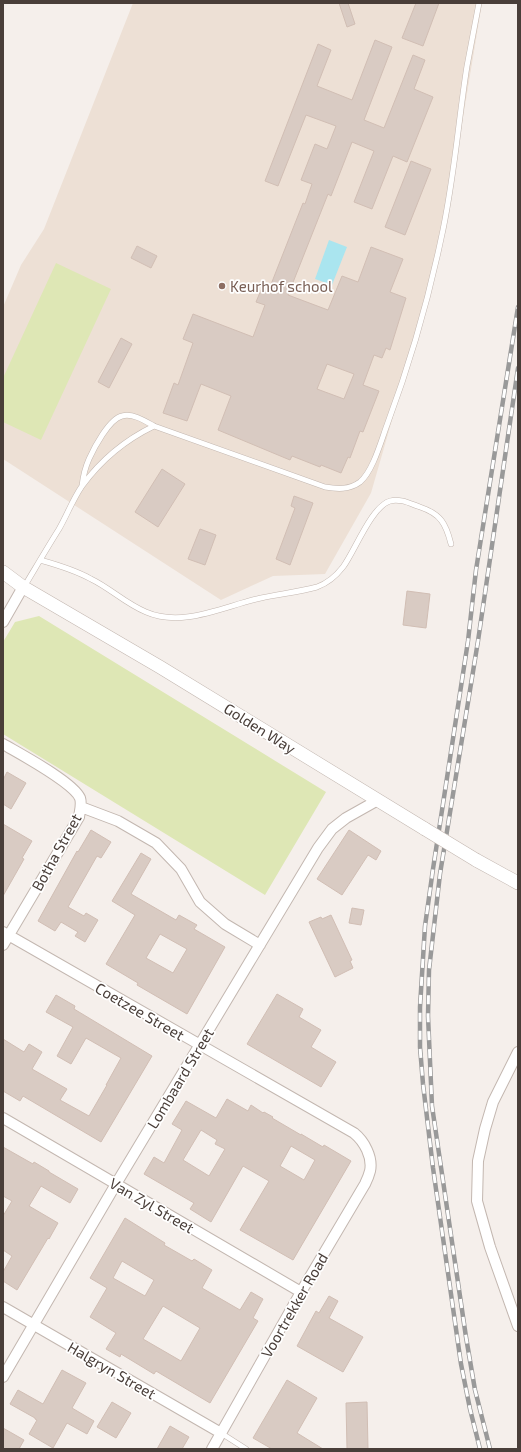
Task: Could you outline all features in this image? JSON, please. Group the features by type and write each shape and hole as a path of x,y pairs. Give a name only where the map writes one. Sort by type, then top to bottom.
{"street":[{"name":"Golden Way","path":"3,572 24,587 160,666 476,860 518,883"},
{"path":"3,622 24,587"},
{"name":"Botha Street","path":"3,744 65,782 75,791 80,799 81,807 79,816 6,934 3,945"},
{"name":"Lombaard Street","path":"3,1377 116,1184 318,848 332,829 346,818 378,800"},
{"path":"81,807 118,821 156,843 181,869 200,902 225,924 260,945"},
{"name":"Coetzee Street","path":"6,934 354,1133 361,1139 370,1159"},
{"path":"518,1052 493,1102 484,1129 478,1161 477,1201 490,1247 518,1326"},
{"name":"Van Zyl Street","path":"3,1118 301,1292"},
{"name":"Voortrekker Road","path":"212,1449 301,1292 365,1184 370,1170 370,1159"},
{"name":"Halgryn Street","path":"3,1307 221,1433"}],"lane":[{"path":"82,486 88,460 106,429 114,420 122,416 139,418 154,426 325,487 336,489 352,486 360,482 367,474 374,460 396,401 423,311 442,239 467,66 479,3"},
{"path":"24,587 82,486 107,457 138,434 154,426"},
{"path":"40,560 75,571 92,579 146,612 173,618 211,612 260,598 326,584 344,567 374,515 383,505 390,501 398,500 423,508 434,514 444,522 451,544"},
{"path":"221,1433 246,1449"}],"shaded area":[{"name":"Keurhof school","path":"133,3 482,3 441,250 371,493 325,574 273,576 221,600 3,459 3,307 21,265 44,229"}],"green space":[{"path":"56,263 111,289 41,440 3,422 3,378"},
{"path":"39,616 326,792 265,895 3,734 3,642 15,622"}],"water":[{"path":"329,240 347,247 332,285 315,279"}],"building":[{"path":"339,3 348,3 355,24 347,27"},
{"path":"416,3 439,3 423,46 402,38"},
{"path":"375,40 392,47 364,120 384,128 413,55 425,60 414,89 433,97 407,162 393,156 372,209 354,202 374,151 352,142 331,196 328,194 288,295 328,310 342,276 358,282 371,247 403,259 390,292 406,298 390,350 386,348 382,358 374,355 363,385 379,391 363,432 360,431 350,458 348,457 341,473 321,465 320,467 292,456 290,460 218,430 231,396 201,384 187,421 163,413 174,383 178,385 193,343 183,339 193,314 253,337 265,305 256,302 261,290 268,292 312,184 301,180 315,144 327,149 336,126 306,115 278,186 265,181 318,44 331,50 317,86 352,100","holes":["327,364 354,374 344,399 317,389"]},
{"path":"411,161 431,169 405,235 385,227"},
{"path":"137,246 157,256 151,268 131,258"},
{"path":"121,338 132,344 109,388 98,382"},
{"path":"162,469 185,484 158,527 135,512"},
{"path":"294,496 313,503 290,565 276,559 295,508 291,506"},
{"path":"200,529 216,535 205,565 188,559"},
{"path":"407,591 430,594 426,628 403,625"},
{"path":"7,772 26,783 11,809 3,804 3,780"},
{"path":"3,824 32,841 22,858 24,859 3,896"},
{"path":"91,830 111,842 101,858 97,856 68,907 84,916 86,913 98,920 85,942 75,936 78,932 61,922 55,931 38,921 77,851 78,852"},
{"path":"349,830 381,851 376,860 368,855 342,895 317,879"},
{"path":"141,853 151,859 131,894 176,920 179,915 197,925 194,929 225,947 187,1014 137,985 138,983 106,964 135,915 112,901","holes":["160,934 187,949 173,973 146,958"]},
{"path":"352,908 364,910 361,925 349,923"},
{"path":"331,915 352,960 350,961 353,968 335,977 309,922"},
{"path":"277,994 303,1009 299,1017 321,1030 311,1047 336,1062 321,1087 247,1044"},
{"path":"56,995 75,1006 74,1009 152,1056 101,1142 23,1096 20,1101 3,1091 3,1039 24,1052 29,1044 42,1052 32,1069 67,1089 60,1100 89,1116 107,1085 121,1058 86,1038 71,1064 57,1056 73,1027 46,1012"},
{"path":"227,1099 248,1111 251,1105 301,1135 323,1147 324,1145 351,1161 293,1260 240,1230 269,1181 243,1166 211,1222 190,1209 194,1203 144,1174 154,1157 164,1163 182,1130 172,1124 186,1101 216,1118","holes":["201,1130 217,1140 215,1144 225,1149 209,1176 183,1160","291,1146 315,1160 304,1180 280,1166"]},
{"path":"3,1147 33,1164 34,1162 78,1189 70,1203 41,1186 29,1206 58,1223 17,1290 3,1281 3,1272 12,1256 3,1250 3,1216 12,1201 3,1196"},
{"path":"125,1218 165,1243 164,1245 192,1261 194,1259 212,1270 202,1288 240,1310 251,1292 263,1299 253,1318 258,1321 210,1403 156,1371 154,1374 121,1354 120,1357 106,1349 116,1333 90,1317 107,1288 90,1278","holes":["122,1261 154,1280 145,1296 113,1278","163,1306 200,1328 181,1361 143,1339"]},
{"path":"329,1296 338,1301 329,1318 363,1337 343,1372 297,1346 316,1311 319,1313"},
{"path":"62,1370 86,1383 72,1408 94,1421 87,1434 67,1423 53,1448 29,1434 37,1420 10,1404 18,1390 43,1404"},
{"path":"287,1380 317,1398 297,1433 323,1449 272,1449 253,1438"},
{"path":"112,1402 131,1413 116,1438 97,1427"},
{"path":"367,1402 368,1449 347,1449 346,1403"},
{"path":"170,1426 189,1437 182,1449 157,1449"},
{"path":"3,1428 24,1440 19,1449 3,1449"}],"railway":[{"path":"480,1449 461,1364 433,1168 420,1047 420,1007 425,926 468,641 476,570 518,307"},
{"path":"490,1449 475,1390 466,1337 432,1106 428,1016 429,970 440,874 478,641 518,368"}],"place":[{"name":"Keurhof school","path":"222,286"}]}
